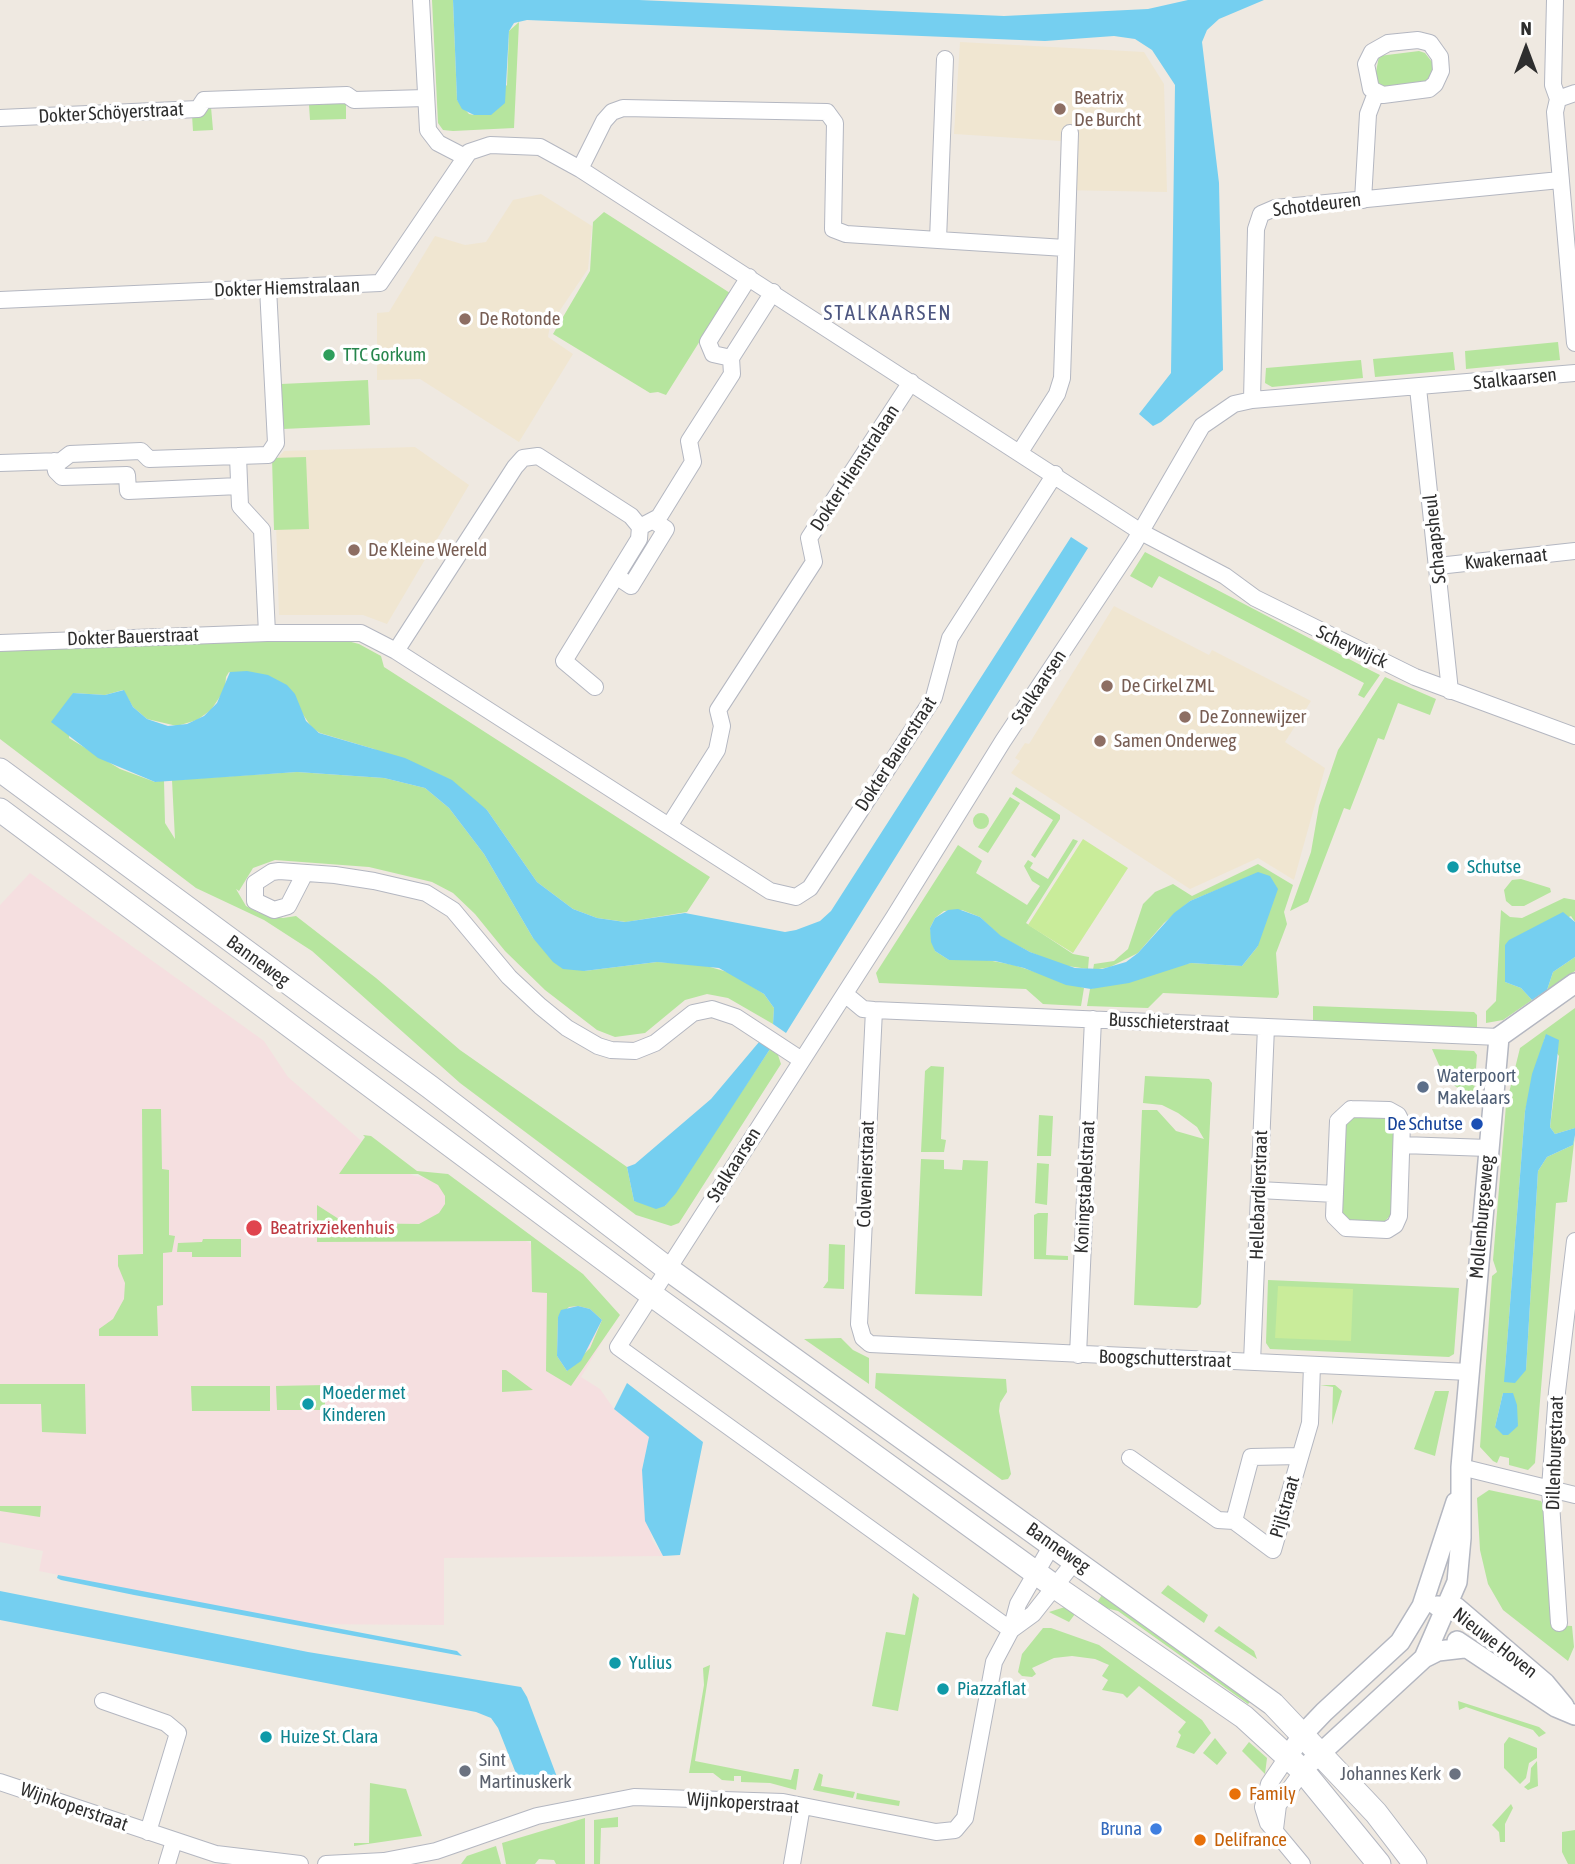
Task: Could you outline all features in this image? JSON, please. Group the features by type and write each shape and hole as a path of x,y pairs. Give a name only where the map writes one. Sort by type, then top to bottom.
{"main road":[{"name":"Banneweg","path":"0,770 515,1152 668,1269 1263,1695 1304,1733 1376,1813 1415,1864"},
{"name":"Banneweg","path":"0,810 652,1295 1054,1586 1238,1712 1296,1763 1379,1864"},
{"name":"Banneweg","path":"370,1085 387,1082 404,1087 464,1131 515,1152"}],"street":[{"path":"421,0 426,98 431,136 465,157 481,146 525,144 547,149 1055,474 1141,532"},
{"path":"1555,0 1553,85 1558,99 1555,112 1575,343"},
{"path":"1418,40 1430,43 1437,52 1441,71 1435,84 1429,89 1383,95 1376,93 1368,84 1366,64 1379,47 1418,40"},
{"path":"938,240 945,59"},
{"path":"1363,200 1368,114 1376,93"},
{"path":"1558,99 1575,93"},
{"name":"Dokter Schöyerstraat","path":"0,118 198,109 204,100 347,95 354,100 426,98"},
{"path":"580,169 604,121 612,112 623,108 827,112 835,123 833,229 846,234 1065,248"},
{"path":"1020,452 1056,394 1062,378 1070,133"},
{"name":"Dokter Hiemstralaan","path":"0,300 380,283 465,157"},
{"name":"Schotdeuren","path":"1252,400 1257,221 1261,214 1275,208 1560,180"},
{"path":"731,358 713,354 708,342 748,277"},
{"path":"0,463 61,461 70,454 141,451 149,459 268,455 276,447 268,288"},
{"path":"595,687 564,661 647,524 693,462 689,441 732,374 731,358 772,292"},
{"name":"Stalkaarsen","path":"668,1269 800,1059 845,994 1003,741 1141,532 1202,426 1234,404 1252,400 1575,373"},
{"name":"Dokter Hiemstralaan","path":"669,826 717,750 722,726 718,710 814,562 809,538 911,382"},
{"name":"Schaapsheul","path":"1418,388 1450,691"},
{"path":"396,651 523,458 533,455 545,459 631,516 647,524 666,528 631,586 616,576"},
{"path":"238,456 240,506 262,530 267,632"},
{"path":"54,461 56,471 62,477 127,475 128,491 239,486"},
{"name":"Dokter Bauerstraat","path":"0,643 267,632 361,633 396,651 777,895 796,897 810,888 934,697 950,638 1055,474"},
{"name":"Scheywijck","path":"1141,532 1225,576 1255,598 1415,677 1575,737"},
{"name":"Kwakernaat","path":"1438,566 1575,551"},
{"path":"304,873 374,881 426,893 440,901 464,922 519,987 567,1028 598,1046 623,1051 646,1047 693,1013 712,1009 727,1012 800,1059"},
{"path":"1499,1037 1575,983"},
{"name":"Busschieterstraat","path":"845,994 863,1009 874,1010 1499,1037"},
{"name":"Colvenierstraat","path":"863,1338 859,1324 874,1010"},
{"name":"Koningstabelstraat","path":"1078,1355 1093,1019"},
{"name":"Hellebardierstraat","path":"1252,1362 1266,1027"},
{"name":"Mollenburgseweg","path":"1424,1658 1457,1582 1461,1538 1461,1467 1499,1037"},
{"path":"1355,1109 1396,1113 1402,1124 1402,1145 1399,1216 1392,1228 1365,1230 1340,1225 1334,1214 1335,1194 1338,1124 1343,1113 1355,1109"},
{"path":"1402,1145 1488,1148"},
{"path":"1259,1191 1335,1194"},
{"name":"Dillenburgstraat","path":"1559,1623 1550,1488 1557,1392 1575,1241"},
{"path":"668,1269 618,1346 1011,1630"},
{"name":"Boogschutterstraat","path":"863,1338 877,1346 1469,1372"},
{"name":"Pijlstraat","path":"1130,1458 1218,1520 1234,1521 1273,1550 1310,1423 1312,1365"},
{"name":"Pijlstraat","path":"1234,1521 1251,1457 1300,1456"},
{"path":"1461,1467 1575,1494"},
{"name":"Mollenburgseweg","path":"1296,1763 1304,1733 1400,1642 1422,1606 1460,1491"},
{"name":"Wijnkoperstraat","path":"326,1864 384,1861 436,1851 537,1816 625,1798 769,1801 936,1832 958,1829 965,1818 994,1662 1011,1630 1018,1604 1052,1545"},
{"name":"Wijnkoperstraat","path":"1011,1630 1033,1614 1075,1561"},
{"name":"Nieuwe Hoven","path":"1422,1606 1456,1607 1545,1683 1572,1713"},
{"name":"Nieuwe Hoven","path":"1422,1606 1464,1648 1556,1707 1572,1713"},
{"name":"Mollenburgseweg","path":"1296,1763 1321,1752 1424,1658 1448,1649 1464,1648"},
{"name":"Wijnkoperstraat","path":"103,1701 166,1723 178,1733 148,1832"},
{"path":"1296,1763 1269,1784 1264,1798 1265,1818 1302,1864"},
{"name":"Wijnkoperstraat","path":"0,1782 216,1854 300,1864"},
{"path":"792,1864 802,1806"},
{"path":"167,1864 174,1841"}],"shaded area":[{"name":"Beatrix De Burcht","path":"960,42 1144,52 1164,84 1167,192 1060,190 1062,141 954,134"},
{"name":"De Rotonde","path":"541,194 592,226 588,269 550,325 548,337 573,354 519,442 420,379 377,380 377,313 389,312 435,236 465,245 486,242 513,200"},
{"name":"De Kleine Wereld","path":"415,447 469,485 387,624 363,615 279,615 274,462 284,451"},
{"path":"1114,606 1209,655 1212,650 1311,701 1285,742 1325,768 1294,880 1258,858 1190,889 1011,773 1020,761 1015,758 1025,743 1029,744"},
{"name":"Beatrixziekenhuis","path":"30,873 264,1041 288,1077 373,1151 414,1176 437,1180 579,1277 616,1319 581,1377 600,1389 614,1409 649,1437 642,1470 652,1540 663,1556 444,1558 444,1625 300,1624 39,1571 43,1551 0,1542 0,905"}],"green space":[{"path":"432,0 453,0 457,100 469,114 474,115 507,85 509,31 519,22 514,128 453,131 443,130 438,123"},
{"path":"1419,51 1425,53 1432,62 1432,73 1425,83 1384,89 1379,86 1375,77 1379,56"},
{"path":"346,103 346,119 310,120 309,105"},
{"path":"211,107 213,130 193,131 192,115"},
{"path":"604,212 730,293 666,395 650,393 553,334 590,271 593,222"},
{"path":"1558,342 1560,360 1466,369 1465,351"},
{"path":"1453,352 1455,370 1375,377 1373,359"},
{"path":"1361,360 1363,378 1272,387 1265,383 1266,368"},
{"path":"368,380 370,425 283,429 281,384"},
{"path":"306,457 309,529 274,530 272,458"},
{"path":"1145,552 1380,675 1364,698 1358,695 1364,683 1159,576 1152,588 1130,576"},
{"path":"340,639 359,644 381,656 384,667 710,877 687,912 626,922 597,918 573,909 537,882 487,810 374,749 320,733 312,728 302,713 229,672 225,689 211,710 197,720 177,726 147,719 133,707 123,690 105,695 73,693 69,738 120,769 155,782 164,780 165,823 175,839 172,780 297,772 384,778 425,788 449,808 484,854 533,938 584,971 657,962 703,965 731,973 764,994 774,1008 773,1024 728,998 707,994 685,1000 645,1033 615,1037 597,1030 545,990 505,951 475,914 453,893 432,882 369,867 275,860 253,868 239,891 236,889 246,906 257,912 283,918 296,916 376,978 460,1050 627,1167 634,1201 665,1206 770,1049 778,1055 781,1064 679,1223 671,1226 636,1215 460,1083 312,951 264,920 196,888 0,739 0,650"},
{"path":"1385,677 1436,699 1430,715 1398,703 1384,740 1378,738 1350,810 1344,808 1308,902 1290,911 1311,852 1319,806 1338,750"},
{"path":"1016,787 1060,815 1035,858 1031,855 1053,820 1012,794"},
{"path":"1010,797 1020,803 988,853 978,847"},
{"path":"981,813 987,815 987,827 981,829 975,827 973,821 975,815"},
{"path":"1073,839 1078,841 1026,923 1073,954 1089,957 1088,969 1061,965 1030,952 1001,937 980,917 962,910 944,911 935,918 930,928 935,951 949,960 987,960 1014,965 1084,988 1081,1006 1043,1004 1026,989 879,983 876,973 958,845 982,861 976,873 1027,905 1040,886 1032,881 1024,866 1028,860 1033,863 1030,868 1048,879"},
{"path":"1083,839 1128,868 1073,953 1028,925"},
{"path":"1258,864 1293,885 1284,912 1287,924 1276,953 1277,998 1163,993 1148,1008 1087,1006 1090,989 1172,967 1191,963 1242,966 1258,946 1258,873 1190,901 1164,923 1138,953 1110,967 1093,970 1094,964 1114,961 1128,949 1143,904 1155,892 1173,884 1192,896"},
{"path":"1521,879 1550,888 1551,892 1524,906 1512,906 1506,901 1504,890 1512,880"},
{"path":"1564,898 1575,900 1575,922 1571,916 1505,946 1505,982 1521,988 1532,1000 1503,1020 1486,1023 1486,1011 1496,1001 1501,910 1510,917 1522,918"},
{"path":"1575,957 1575,971 1547,990 1553,972"},
{"path":"1313,1006 1474,1012 1477,1015 1477,1029 1313,1021"},
{"path":"1575,1008 1575,1128 1555,1134 1550,1127 1559,1056 1545,1037 1525,1111 1505,1369 1526,1370 1538,1171 1547,1157 1573,1145 1575,1135 1567,1202 1556,1203 1535,1463 1528,1470 1509,1465 1509,1458 1500,1456 1497,1463 1480,1447 1492,1276 1497,1272 1493,1260 1506,1105 1520,1048","holes":["1503,1393 1518,1426 1495,1427"]},
{"path":"1432,1049 1474,1051 1477,1055 1474,1094 1449,1082 1453,1075 1451,1070 1442,1072"},
{"path":"931,1066 944,1067 941,1139 946,1140 944,1152 921,1152 925,1071"},
{"path":"1145,1076 1209,1079 1212,1083 1201,1304 1197,1308 1134,1305 1142,1110 1157,1110 1176,1131 1204,1139 1197,1127 1178,1113 1162,1105 1143,1103"},
{"path":"142,1109 161,1109 162,1169 169,1170 169,1235 175,1236 172,1252 163,1253 163,1305 157,1306 158,1336 99,1336 99,1329 113,1319 124,1299 125,1283 118,1266 118,1255 143,1254"},
{"path":"1039,1115 1053,1116 1051,1156 1037,1156"},
{"path":"1353,1117 1384,1117 1395,1126 1391,1215 1384,1222 1350,1222 1341,1213 1346,1123"},
{"path":"363,1135 371,1136 417,1171 448,1174 583,1274 620,1315 571,1386 546,1371 547,1293 532,1292 531,1241 317,1242 317,1205 345,1223 419,1224 439,1213 445,1204 445,1196 438,1185 418,1174 339,1174 365,1137","holes":["569,1307 590,1309 602,1320 590,1348 567,1371 557,1356 558,1317"]},
{"path":"921,1159 944,1160 944,1169 962,1170 963,1160 988,1161 982,1296 915,1294"},
{"path":"1037,1163 1049,1164 1047,1205 1035,1203"},
{"path":"1048,1213 1046,1255 1068,1256 1068,1260 1034,1259 1034,1215"},
{"path":"203,1239 241,1239 241,1257 192,1257 192,1252 177,1252 178,1243 202,1242"},
{"path":"829,1244 845,1245 844,1289 823,1288 828,1281"},
{"path":"1268,1280 1459,1288 1454,1354 1449,1357 1270,1349 1266,1343"},
{"path":"1278,1286 1353,1289 1351,1341 1275,1338"},
{"path":"841,1338 853,1350 869,1358 869,1384 804,1339"},
{"path":"502,1370 506,1370 533,1390 502,1392"},
{"path":"876,1373 1006,1379 1007,1392 1000,1403 999,1411 1011,1474 1008,1479 1002,1480 875,1388"},
{"path":"0,1384 85,1384 86,1434 42,1432 41,1404 0,1404"},
{"path":"325,1385 325,1410 277,1410 276,1386"},
{"path":"1320,1385 1335,1385 1342,1391 1332,1425 1333,1387"},
{"path":"191,1386 270,1386 270,1411 192,1411"},
{"path":"1435,1391 1449,1391 1435,1456 1414,1449"},
{"path":"1489,1490 1541,1501 1544,1506 1553,1625 1572,1626 1574,1647 1568,1661 1503,1610 1488,1584 1480,1550 1477,1498"},
{"path":"0,1506 41,1506 40,1517 0,1511"},
{"path":"1168,1585 1208,1615 1204,1623 1161,1593"},
{"path":"1104,1592 1253,1699 1248,1704 1118,1611 1098,1606 1096,1604"},
{"path":"913,1593 919,1598 898,1711 872,1706 886,1632 905,1635"},
{"path":"1065,1607 1075,1614 1069,1622 1049,1612"},
{"path":"1219,1626 1254,1651 1257,1659 1214,1631"},
{"path":"1043,1628 1051,1628 1099,1645 1202,1720 1211,1733 1194,1754 1176,1747 1181,1735 1178,1732 1186,1722 1139,1686 1127,1698 1123,1694 1102,1690 1108,1680 1102,1676 1109,1665 1095,1659 1072,1656 1054,1658 1032,1668 1036,1674 1032,1677 1022,1676 1018,1672 1022,1654"},
{"path":"710,1665 695,1761 791,1780 794,1769 799,1769 796,1790 770,1783 741,1782 741,1776 734,1776 734,1781 722,1780 713,1773 689,1773 704,1685 703,1668"},
{"path":"1458,1701 1539,1727 1546,1733 1539,1737 1533,1730 1466,1707 1459,1710"},
{"path":"1509,1737 1537,1748 1537,1758 1529,1763 1526,1778 1520,1784 1504,1768 1504,1744"},
{"path":"1215,1738 1227,1753 1217,1765 1203,1753"},
{"path":"1249,1742 1267,1758 1265,1774 1242,1751"},
{"path":"1537,1761 1538,1786 1528,1790 1524,1787 1530,1782 1531,1768"},
{"path":"819,1773 823,1775 821,1786 855,1792 853,1798 813,1790"},
{"path":"370,1783 406,1789 422,1836 354,1846 354,1843 369,1843"},
{"path":"857,1793 900,1801 899,1806 856,1799"},
{"path":"1511,1804 1513,1808 1505,1824 1505,1842 1500,1842 1499,1832 1492,1825"},
{"path":"618,1817 618,1827 601,1828 600,1864 594,1864 594,1820"},
{"path":"585,1818 585,1864 556,1864 554,1860 539,1859 535,1864 506,1864 502,1843"},
{"path":"1575,1830 1575,1864 1568,1864 1562,1852 1562,1832"},
{"path":"496,1846 501,1864 461,1864 467,1856"}],"water":[{"path":"453,0 639,0 1004,16 1148,9 1188,0 1264,0 1219,19 1207,30 1202,42 1219,183 1223,370 1161,422 1153,426 1139,414 1171,373 1175,85 1152,50 1135,39 1114,36 1045,41 527,20 514,23 509,31 505,103 491,115 474,115 462,109 457,100"},
{"path":"1071,537 1088,548 786,1033 773,1024 774,1008 764,994 719,968 657,962 584,971 563,969 553,962 533,938 484,854 449,808 425,788 384,778 297,772 155,782 98,758 51,722 73,693 105,695 124,690 133,707 147,719 168,726 187,724 204,716 217,703 230,672 247,671 268,675 287,685 295,694 306,721 319,733 405,758 452,780 487,810 537,882 573,909 597,918 625,922 685,913 785,932 820,921 831,911"},
{"path":"1258,872 1270,876 1278,889 1258,946 1242,966 1191,963 1129,983 1091,989 1066,985 1024,968 995,961 949,960 935,951 931,942 930,928 935,918 948,910 958,909 980,917 1001,936 1030,952 1075,968 1102,969 1126,962 1138,953 1174,913 1190,901"},
{"path":"1563,912 1575,922 1575,957 1553,972 1547,990 1532,1000 1521,988 1505,982 1505,945 1509,940"},
{"path":"1546,1034 1559,1040 1550,1127 1555,1134 1575,1128 1575,1135 1573,1145 1547,1157 1538,1171 1526,1370 1515,1383 1504,1382 1525,1111 1532,1074"},
{"path":"759,1042 770,1049 676,1193 665,1206 656,1209 634,1201 627,1167 635,1164 711,1099"},
{"path":"578,1306 590,1309 602,1320 581,1361 567,1371 557,1356 558,1317 561,1310"},
{"path":"627,1383 703,1442 680,1555 663,1556 645,1521 642,1470 649,1437 614,1409"},
{"path":"1503,1393 1513,1393 1517,1405 1518,1426 1508,1435 1503,1435 1495,1427"},
{"path":"58,1575 457,1651 462,1656 134,1595 61,1580 57,1578"},
{"path":"0,1591 308,1652 521,1687 557,1777 553,1783 535,1787 519,1781 498,1728 491,1718 476,1712 0,1620"}],"place":[{"name":"Beatrix De Burcht","path":"1060,109"},
{"name":"De Rotonde","path":"465,319"},
{"name":"TTC Gorkum","path":"329,355"},
{"name":"De Kleine Wereld","path":"354,550"},
{"name":"De Cirkel ZML","path":"1107,686"},
{"name":"De Zonnewijzer","path":"1185,717"},
{"name":"Samen Onderweg","path":"1100,741"},
{"name":"Schutse","path":"1453,867"},
{"name":"Waterpoort Makelaars","path":"1423,1087"},
{"name":"De Schutse","path":"1477,1124"},
{"name":"Beatrixziekenhuis","path":"254,1228"},
{"name":"Moeder met Kinderen","path":"308,1404"},
{"name":"Yulius","path":"615,1663"},
{"name":"Piazzaflat","path":"943,1689"},
{"name":"Huize St. Clara","path":"266,1737"},
{"name":"Sint Martinuskerk","path":"465,1771"},
{"name":"Johannes Kerk","path":"1455,1774"},
{"name":"Family","path":"1235,1794"},
{"name":"Bruna","path":"1156,1829"},
{"name":"Delifrance","path":"1200,1840"}],"district":[{"name":"STALKAARSEN","path":"888,313"}]}
